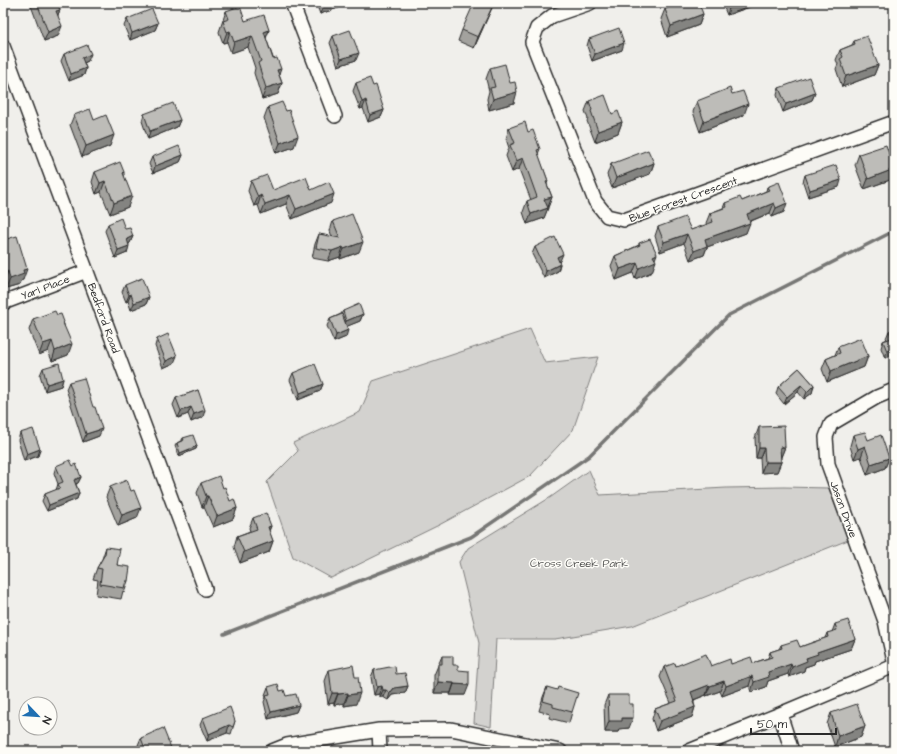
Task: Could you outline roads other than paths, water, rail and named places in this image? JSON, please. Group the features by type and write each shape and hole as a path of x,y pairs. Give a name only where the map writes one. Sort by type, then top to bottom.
{"street":[{"path":"292,3 335,116"},
{"name":"Blue Forest Crescent","path":"590,3 552,16 537,28 532,42 595,201 607,216 624,220 894,122"},
{"name":"Bedford Road","path":"3,46 205,589"},
{"name":"Yarl Place","path":"3,303 87,271"},
{"name":"Jason Drive","path":"894,390 877,397 831,424 826,437 828,464 885,621 894,661"},
{"path":"689,751 894,666"},
{"path":"780,714 792,751"},
{"path":"272,751 287,745 379,730 451,729 560,751"},
{"path":"379,730 380,751"}],"waterway":[{"path":"224,634 471,537 589,456 729,315 894,231"}],"park label":[{"name":"Cross Creek Park","path":"579,563"}]}
